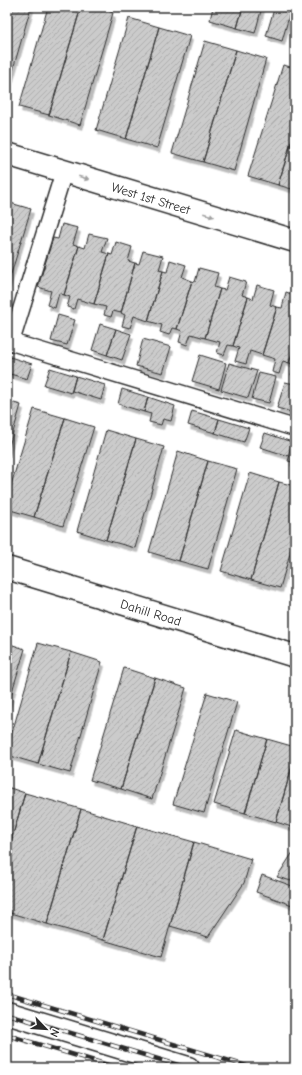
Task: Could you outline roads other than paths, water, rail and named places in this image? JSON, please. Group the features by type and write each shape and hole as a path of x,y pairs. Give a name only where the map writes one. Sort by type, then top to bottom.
{"street":[{"name":"West 1st Street","path":"7,154 295,241"},
{"name":"Dahill Road","path":"7,568 295,656"},
{"path":"7,1013 188,1068"}],"lane":[{"path":"64,171 11,342 295,428"}],"railway":[{"path":"7,994 253,1068"},
{"path":"7,1014 188,1068"},
{"path":"7,1035 118,1068"}]}
